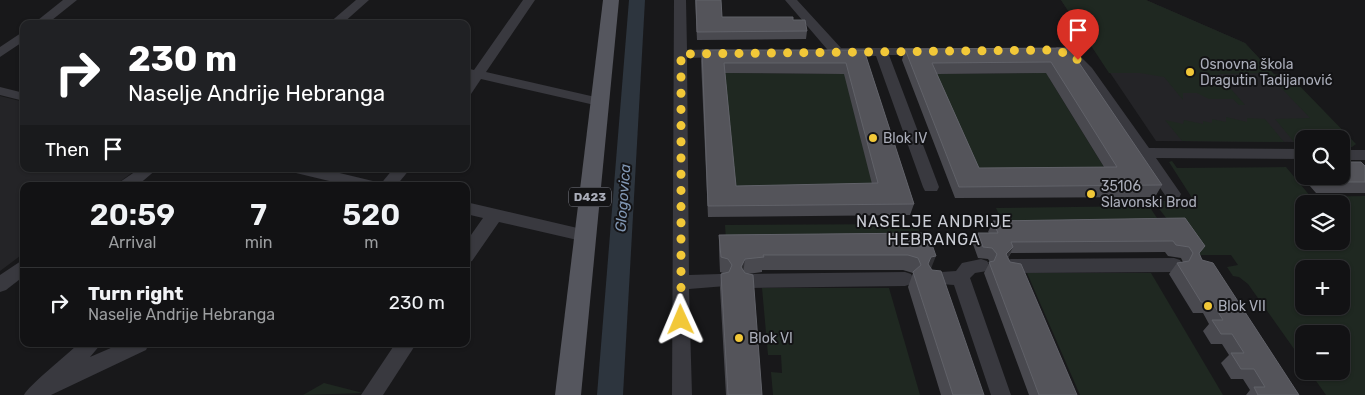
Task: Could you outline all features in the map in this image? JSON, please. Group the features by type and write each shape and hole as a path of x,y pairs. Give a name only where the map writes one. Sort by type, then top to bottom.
{"main road":[{"name":"D423","path":"568,395 611,0"}],"street":[{"path":"44,20 71,0"},
{"path":"339,20 362,0"},
{"path":"529,0 473,74 599,102"},
{"path":"680,0 682,395"},
{"path":"791,0 838,52"},
{"path":"0,53 20,38"},
{"path":"1044,50 1061,51 1078,60 1173,194"},
{"path":"818,52 938,51"},
{"path":"881,52 931,187"},
{"path":"681,54 740,53"},
{"path":"0,91 20,96"},
{"path":"1144,153 1295,154"},
{"path":"1350,155 1365,155"},
{"path":"131,182 145,172"},
{"path":"314,172 355,182"},
{"path":"391,182 399,172"},
{"path":"470,209 586,236"},
{"path":"470,250 495,214"},
{"path":"1011,266 1174,265"},
{"path":"981,266 972,266 964,270 961,278 1001,395"},
{"path":"0,284 20,269"},
{"path":"933,278 961,278"},
{"path":"750,281 905,279"},
{"path":"680,282 720,282"},
{"path":"40,391 88,347"},
{"path":"40,391 133,347"},
{"path":"371,395 404,347"}],"shaded area":[{"name":"Osnovna škola Dragutin Tadijanović","path":"1061,0 1146,0 1245,43 1325,130 1295,130 1295,142 1156,141"},
{"path":"1061,0 1146,0 1245,43 1274,74 1291,77 1342,130 1295,130 1294,142 1275,119 1310,118 1267,73 1218,74 1245,105 1239,105 1233,99 1209,99 1197,93 1183,93 1183,100 1164,77 1140,73 1109,73"},
{"path":"1055,66 1049,78 1107,172 989,188 931,78 935,67 938,74 1039,73"},
{"path":"728,69 728,73 838,74 851,70 874,191 725,201 715,76"},
{"path":"0,96 20,101 20,172 133,172 119,182 20,182 20,256 0,271"},
{"path":"1226,117 1247,122 1247,118 1265,119 1284,142 1182,141 1165,120 1183,124 1184,120 1203,124 1203,121 1212,123 1212,119 1226,122"},
{"path":"1350,138 1356,144 1350,147"},
{"path":"1172,161 1177,168 1286,167 1295,178 1295,185 1301,185 1309,195 1295,195 1295,250 1350,250 1350,196 1365,196 1365,395 1326,395 1315,380 1350,380 1350,325 1295,325 1295,350 1248,284 1239,277 1233,276 1227,267 1238,265 1231,255 1195,255 1153,201 1194,201 1169,162"},
{"path":"1149,206 1159,221 1003,224 996,208"},
{"path":"917,224 922,240 726,241 725,225"},
{"path":"1027,273 1151,273 1223,395 1080,395"},
{"path":"762,288 889,288 920,395 773,395 771,372 782,373 781,355 768,355"},
{"path":"324,383 363,393 303,395"}],"building":[{"path":"696,0 721,0 722,17 793,17 793,20 805,20 807,31 697,32"},
{"path":"1069,48 1162,185 959,187 905,49","holes":["1051,62 1117,167 979,168 932,63"]},
{"name":"Blok IV","path":"702,50 864,50 914,204 708,206","holes":["724,63 846,63 878,183 736,186"]},
{"path":"1350,162 1361,162 1365,166 1365,182 1350,182"},
{"path":"1185,218 1205,246 1199,253 1202,260 1213,263 1299,395 1258,395 1254,387 1265,387 1254,369 1241,369 1231,353 1244,353 1232,334 1221,334 1212,320 1223,320 1212,302 1201,302 1177,263 1189,261 1193,253 1189,247 1176,245 1173,241 1011,242 1013,247 1006,254 1010,262 1021,264 1077,395 1039,395 989,262 994,261 997,254 992,248 983,247 978,233 998,233 993,221"},
{"path":"928,233 936,256 931,257 928,264 932,270 941,271 984,395 953,395 913,272 921,265 918,258 908,255 763,255 764,257 745,259 741,267 745,273 753,275 762,395 728,395 721,274 729,272 732,265 728,259 721,257 719,235"}],"waterway":[{"name":"Glogovica","path":"610,395 637,0"}],"place":[{"name":"Osnovna škola Dragutin Tadijanović","path":"1190,72"},
{"name":"Blok IV","path":"873,138"},
{"name":"35106 Slavonski Brod","path":"1091,194"},
{"name":"Blok VII","path":"1208,306"},
{"name":"Blok VI","path":"739,338"}],"district":[{"name":"NASELJE ANDRIJE HEBRANGA","path":"934,230"}],"route":[{"path":"681,320 681,54 1053,50 1069,54 1078,60"}]}
